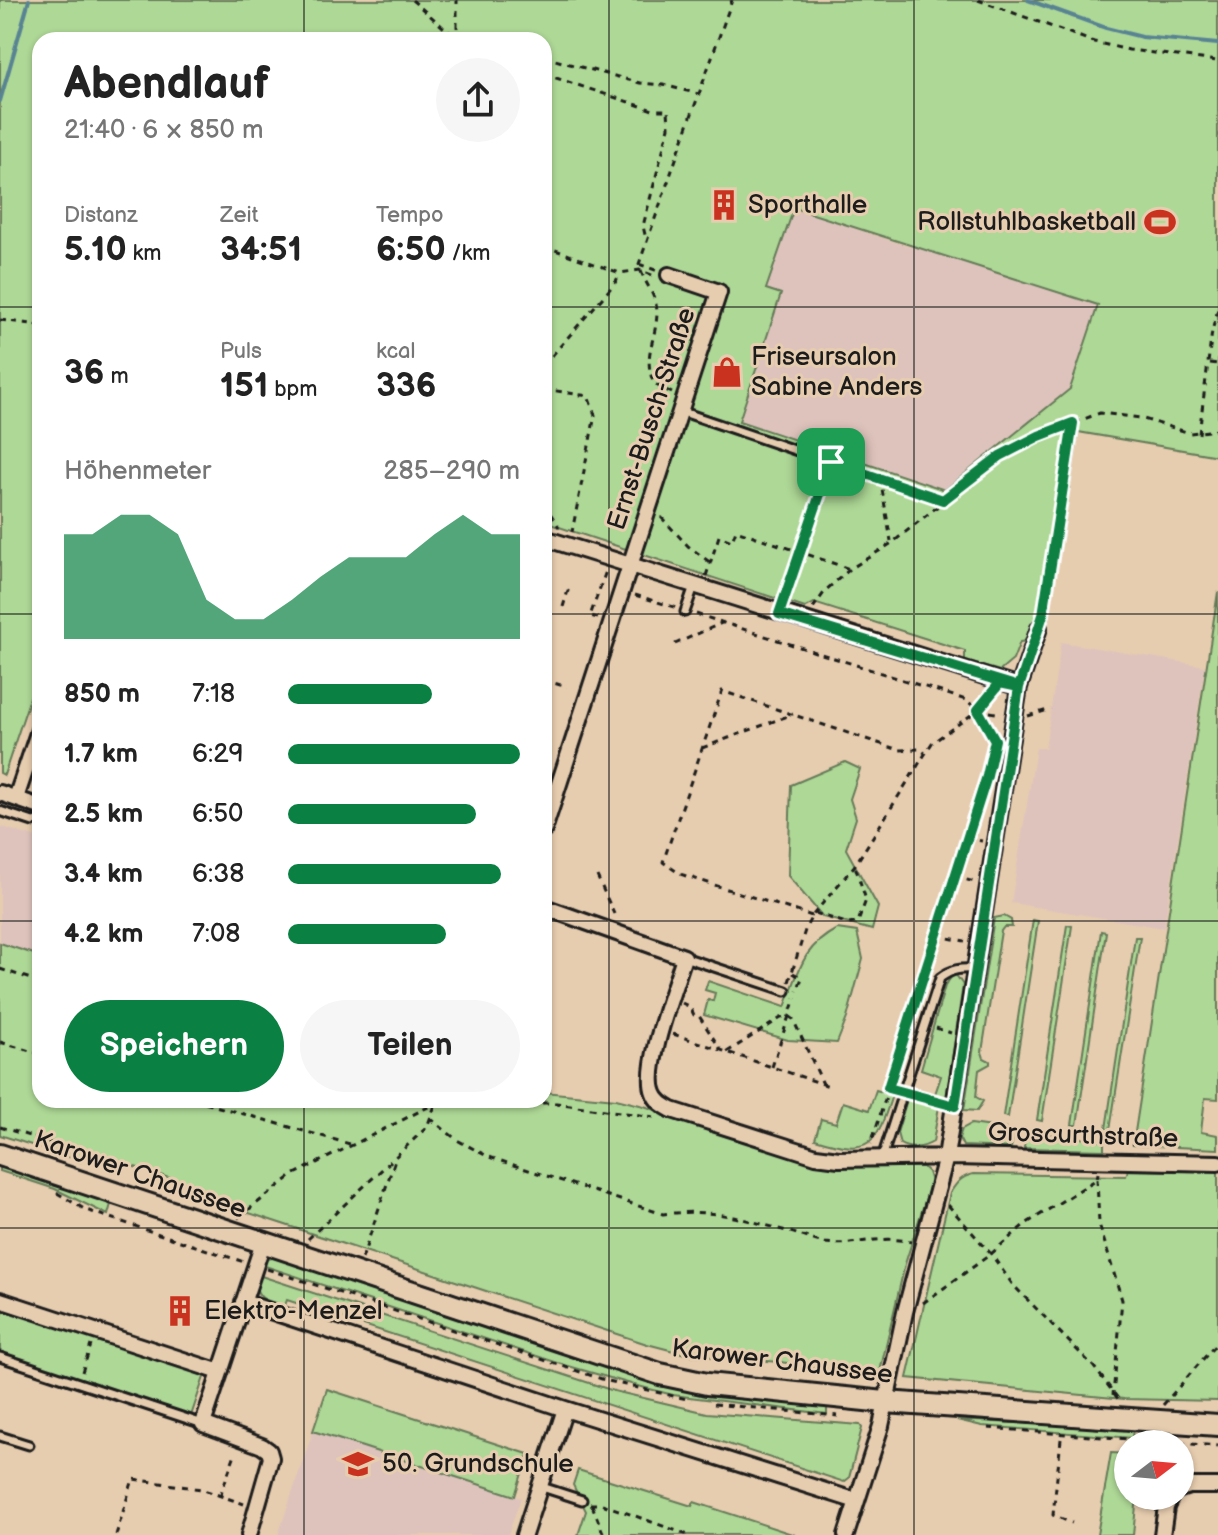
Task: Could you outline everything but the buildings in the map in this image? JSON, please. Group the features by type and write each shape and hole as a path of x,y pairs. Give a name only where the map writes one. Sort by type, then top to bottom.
{"main road":[{"name":"Karower Chaussee","path":"0,1155 660,1374 707,1384 885,1402 1218,1425"}],"street":[{"name":"Ernst-Busch-Straße","path":"552,806 719,292 669,275"},
{"path":"552,541 1019,687"},
{"path":"846,1535 881,1426 905,1312 946,1157 1019,687 1039,628"},
{"path":"16,798 32,751"},
{"path":"0,793 32,804"},
{"path":"552,910 684,957 651,1069 652,1091 657,1100 672,1110"},
{"name":"Groscurthstraße","path":"672,1110 816,1156 839,1159 946,1157 1218,1163"},
{"name":"Karower Chaussee","path":"203,1424 263,1243"},
{"path":"0,1301 220,1372"},
{"path":"243,1302 565,1409 857,1501"},
{"path":"524,1535 565,1409"},
{"path":"203,1424 269,1451 271,1458 249,1535"},
{"path":"1194,1486 1218,1486"},
{"path":"1162,1535 1166,1510"}],"lane":[{"path":"680,411 821,459"},
{"path":"685,612 698,588"},
{"path":"0,811 32,822"},
{"path":"684,957 786,991"},
{"path":"882,1158 940,978 960,968 975,969"},
{"path":"0,1357 203,1424"},
{"path":"0,1436 29,1445"},
{"path":"539,1486 582,1500"}],"path":[{"path":"412,0 449,32"},
{"path":"457,0 458,32"},
{"path":"680,411 675,394 654,384 647,367 657,311 651,288 639,267 732,0"},
{"path":"978,0 1094,42 1129,50 1218,61"},
{"path":"552,59 640,83 699,94"},
{"path":"552,77 653,110 668,110 669,127 643,226 647,243"},
{"path":"552,249 620,273 639,267 669,275"},
{"path":"552,356 615,283 620,273"},
{"path":"1199,434 1212,331 1218,309"},
{"path":"0,320 32,324"},
{"path":"1210,363 1218,364"},
{"path":"552,390 588,396 595,415 571,548"},
{"path":"810,612 826,590 850,569 892,543 1000,456 1039,436 1100,413 1121,414 1199,434 1218,430"},
{"path":"1039,628 1055,548 1073,423"},
{"path":"821,459 943,500"},
{"path":"779,614 831,462"},
{"path":"880,478 892,543"},
{"path":"659,514 688,546 711,563"},
{"path":"552,517 571,548"},
{"path":"698,588 711,563 719,536 732,541 736,530 850,569"},
{"path":"563,607 570,584"},
{"path":"623,592 966,700 978,710 995,740 987,776 870,1147"},
{"path":"675,644 724,622"},
{"path":"552,682 567,687"},
{"path":"786,991 806,927 813,915 855,865 925,753 932,743 978,710 1000,683"},
{"path":"855,865 866,900 858,922 849,924 680,874 663,862 722,691 899,750 919,749 925,753"},
{"path":"1023,718 1051,709"},
{"path":"702,748 793,714"},
{"path":"597,876 614,914"},
{"path":"955,877 988,884"},
{"path":"937,936 979,944"},
{"path":"0,969 32,979"},
{"path":"772,1067 802,978 792,973"},
{"path":"671,1000 690,1007 694,1015 699,1016 721,1050"},
{"path":"727,1052 789,1016"},
{"path":"789,1016 823,1084"},
{"path":"925,1024 965,1038"},
{"path":"662,1030 829,1086"},
{"path":"0,1042 32,1052"},
{"path":"903,1091 955,1106"},
{"path":"552,1103 659,1117 672,1110"},
{"path":"222,1108 350,1144"},
{"path":"238,1218 293,1175 424,1108"},
{"path":"305,1242 427,1127 434,1108"},
{"path":"430,1118 457,1140 489,1157 663,1214 712,1212 826,1243 849,1244 882,1238 923,1245"},
{"path":"0,1127 65,1147 82,1162"},
{"path":"361,1263 396,1157"},
{"path":"1099,1160 1099,1224 1122,1300 1113,1395"},
{"path":"905,1312 991,1254 1024,1225 1097,1179"},
{"path":"935,1195 951,1207 1013,1285 1094,1367 1113,1395 1126,1406"},
{"path":"79,1383 96,1331"},
{"path":"1155,1421 1161,1408 1218,1342"},
{"path":"220,1496 241,1438"},
{"path":"1061,1439 1053,1515 1072,1523"},
{"path":"116,1535 133,1479 201,1489 257,1509"},
{"path":"582,1500 591,1505 602,1504 688,1535"},
{"path":"591,1505 604,1535"}],"shaded area":[{"path":"793,208 910,247 913,238 1100,302 1071,389 945,490 739,421 781,295 766,289"},
{"path":"1061,642 1205,666 1164,928 1011,903 1036,748 1045,748"},
{"path":"0,826 32,836 32,953 0,942"},
{"name":"50. Grundschule","path":"313,1431 521,1498 508,1535 278,1535"}],"green space":[{"path":"0,0 1218,0 1218,456 1078,432 1047,621 1041,639 1020,642 1013,660 1000,671 965,661 965,651 814,603 805,608 552,525 552,32 32,32 32,692 4,775 0,773","holes":["794,208 1098,305 1070,389 945,490 739,421 781,294 766,289"]},
{"path":"1218,592 1218,1099 1205,1098 1201,1132 1218,1135 1218,1149 1133,1145"},
{"path":"845,762 860,769 850,799 856,818 846,849 878,907 872,930 823,917 788,876 791,785"},
{"path":"1004,916 1011,920 1012,927 1004,927 1001,931 982,1052 990,1064 979,1070 976,1097 983,1101 977,1111 964,1110 994,918"},
{"path":"1033,920 1038,921 1008,1117 1003,1116"},
{"path":"1067,925 1072,926 1042,1121 1037,1120"},
{"path":"837,929 857,932 863,959 837,1043 788,1040 704,1015 708,1000 713,1001 715,993 705,990 708,981 785,1007 808,953"},
{"path":"1101,931 1106,932 1077,1125 1072,1125"},
{"path":"1135,937 1140,937 1110,1130 1106,1129"},
{"path":"0,943 32,953 32,1108 552,1108 552,1093 616,1099 644,1106 796,1158 841,1167 923,1167 931,1182 905,1264 879,1376 780,1362 689,1355 647,1344 228,1206 197,1187 107,1158 69,1157 0,1135"},
{"path":"956,975 963,985 946,1100 940,1100 933,1142 916,1148 904,1146 900,1144 897,1133 908,1096 932,1103 941,1076 921,1069 945,986"},
{"path":"876,1090 892,1095 881,1126 868,1142 848,1146 815,1139 821,1119 836,1123 843,1102 869,1110"},
{"path":"971,1124 1007,1129 1013,1137 1011,1148 963,1146 959,1138 962,1129"},
{"path":"1032,1132 1104,1141 1104,1150 1024,1148 1025,1136"},
{"path":"0,1164 111,1204 108,1215 55,1189 0,1171"},
{"path":"1128,1170 1218,1171 1218,1401 1124,1399 907,1378 950,1193 960,1180 973,1174 1126,1176"},
{"path":"280,1256 733,1397 827,1408 827,1414 673,1395 558,1363 262,1265 267,1259"},
{"path":"258,1275 614,1391 707,1413 860,1425 862,1428 849,1478 844,1482 287,1300 284,1308 258,1293"},
{"path":"5,1307 205,1374 191,1416 0,1352 0,1322"},
{"path":"327,1389 528,1454 515,1496 313,1431"},
{"path":"957,1420 1015,1423 1053,1420 1133,1427 1133,1430 1114,1430 1114,1437 982,1426"},
{"path":"1111,1453 1114,1453 1114,1510 1136,1510 1133,1535 1097,1535"},
{"path":"578,1470 692,1506 694,1502 795,1535 578,1535 586,1511 573,1485"}],"waterway":[{"path":"0,101 29,0"},
{"path":"1028,0 1106,28 1142,37 1218,44"}],"place":[{"name":"Sporthalle","path":"724,205"},
{"name":"Rollstuhlbasketball","path":"1160,222"},
{"name":"Friseursalon Sabine Anders","path":"727,372"},
{"name":"Elektro-Menzel","path":"180,1311"},
{"name":"50. Grundschule","path":"358,1464"}],"route":[{"path":"831,462 779,614 1019,687 955,1106 888,1088 987,776 995,740 978,710 1000,683 1019,687 1043,615 1073,423 1000,456 943,500 831,462"}]}
